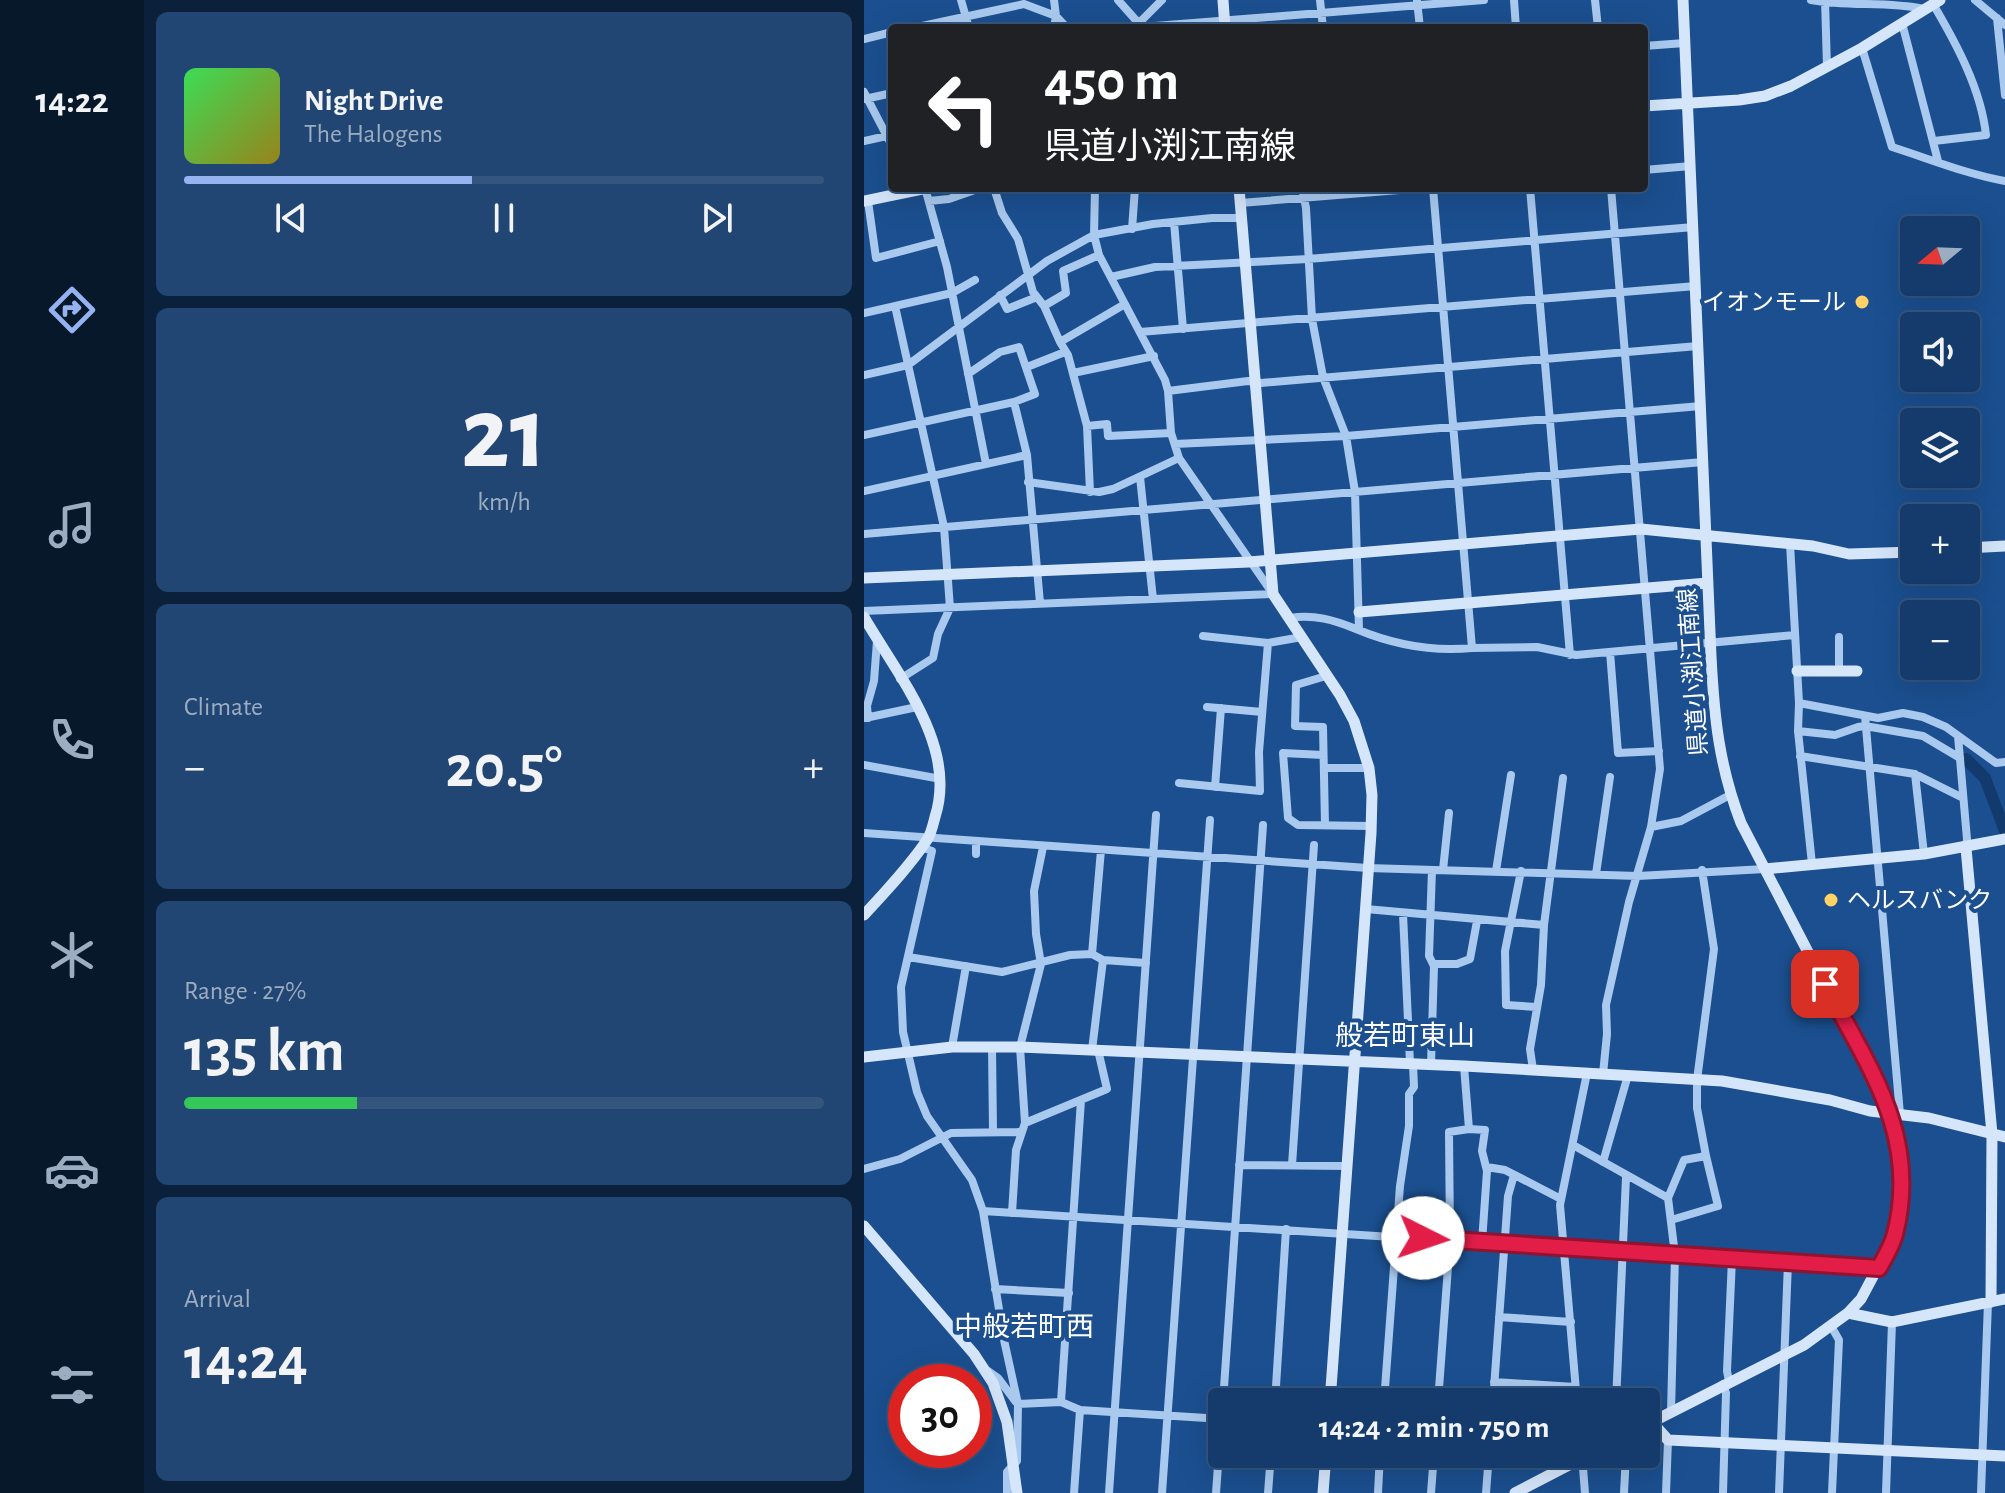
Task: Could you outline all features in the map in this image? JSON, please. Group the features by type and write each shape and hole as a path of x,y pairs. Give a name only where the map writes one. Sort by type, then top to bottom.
{"street":[{"path":"961,0 968,24"},
{"path":"1054,0 1055,24"},
{"path":"1118,0 1136,24"},
{"path":"1139,24 1162,0"},
{"path":"1223,0 1224,24 1417,2 1484,0"},
{"path":"1320,0 1322,24"},
{"path":"1514,0 1516,24"},
{"path":"1595,0 1598,24"},
{"name":"県道小渕江南線","path":"1660,1418 1804,1345 1848,1313 1861,1299 1894,1237 1902,1179 1895,1113 1741,823 1718,750 1710,645 1683,0"},
{"path":"1811,0 1929,4"},
{"path":"1975,0 2005,25"},
{"path":"1826,1 1827,67"},
{"path":"1417,2 1420,24"},
{"path":"932,24 1024,4 1056,16 1063,24"},
{"path":"1648,106 1765,96 1791,86 1862,48 1929,4"},
{"path":"1929,4 1948,30 1973,87 1986,135 1934,141"},
{"path":"1997,18 2005,95"},
{"path":"1902,23 1938,161"},
{"path":"864,39 888,33"},
{"path":"1648,46 1685,43"},
{"path":"1862,48 1892,147 1957,170 2005,181"},
{"path":"888,94 865,97 888,134"},
{"path":"864,141 888,136"},
{"path":"1648,170 1691,166"},
{"path":"900,192 866,201 876,258 940,241"},
{"path":"927,192 952,293 986,464"},
{"path":"929,201 949,199 969,192"},
{"path":"995,192 1002,213 1018,239 1037,297 1068,355 1087,426 1090,492"},
{"path":"1095,192 1094,235 1099,255 1154,356 1168,391 1171,433 1179,458 1290,618 1354,721 1369,768 1372,804 1366,909 1331,1388"},
{"path":"1132,229 1135,192"},
{"path":"1239,192 1273,594"},
{"path":"1303,192 1312,319 1323,377 1346,436 1355,492 1359,630"},
{"path":"1240,203 1380,192"},
{"path":"1433,192 1472,648"},
{"path":"1530,192 1570,655"},
{"path":"1603,1074 1606,1005 1629,902 1651,827 1660,769 1611,192"},
{"path":"864,375 908,365 1029,274 1094,235 1174,222 1241,218"},
{"path":"1174,222 1183,329"},
{"path":"1111,277 1155,267 1245,264 1694,227"},
{"path":"1162,241 1175,239"},
{"path":"1044,306 1066,293 1063,271 1099,255"},
{"path":"864,313 952,293 975,280"},
{"path":"1140,332 1696,286"},
{"path":"1000,295 1007,309 1037,297"},
{"path":"1060,342 1125,304"},
{"path":"895,306 944,527 950,608 938,634 933,658 900,679"},
{"path":"1168,391 1255,381 1698,346"},
{"path":"864,435 1014,402 1035,394 1019,347 1000,352 968,374"},
{"path":"1027,367 1065,352"},
{"path":"1073,373 1154,356"},
{"path":"1014,402 1027,455 1040,603"},
{"path":"1175,444 1346,436 1701,406"},
{"path":"1087,426 1107,424 1108,438 1171,433"},
{"path":"864,491 1027,455"},
{"path":"1028,482 1090,492 1113,489 1179,458"},
{"path":"864,534 1703,462"},
{"path":"1140,477 1153,599"},
{"path":"865,574 948,574 1249,562 1641,529 1790,544 1849,554 1900,552"},
{"path":"1790,544 1798,731 1812,864"},
{"path":"1980,547 2005,546"},
{"path":"1359,612 1708,583"},
{"path":"864,915 929,836 940,801 942,779 935,746 917,707 864,614 1273,594"},
{"path":"1290,618 1315,617 1418,647 1451,650 1537,647 1570,655 1710,645 1795,635"},
{"path":"1203,636 1268,643 1302,637"},
{"path":"1839,637 1839,671"},
{"path":"877,641 874,681 865,706 866,718 917,707"},
{"path":"1179,783 1260,791 1259,752 1268,643"},
{"path":"1610,652 1618,753 1659,751"},
{"path":"1797,671 1857,671"},
{"path":"1325,825 1323,727 1295,726 1296,685 1326,676"},
{"path":"864,681 874,681"},
{"path":"1799,703 1878,718 1907,713 1946,727 1996,763 2002,762 2005,752"},
{"path":"1207,707 1262,712"},
{"path":"1215,787 1221,708"},
{"path":"1865,716 1895,1113"},
{"path":"1798,731 1835,735 1865,726 1923,736 1960,758"},
{"path":"1958,736 1992,1134 1990,1302 1981,1493"},
{"path":"1323,755 1283,753 1288,818 1298,825 1371,826"},
{"path":"1800,756 1915,774 1963,798"},
{"path":"864,765 942,779"},
{"path":"1326,768 1369,768"},
{"path":"1915,774 1924,854"},
{"path":"1496,871 1511,775"},
{"path":"1596,874 1610,777"},
{"path":"1533,1070 1530,1049 1541,985 1544,925 1563,778"},
{"path":"1651,827 1681,821 1730,795"},
{"path":"1443,870 1449,813"},
{"path":"1109,1493 1156,815"},
{"path":"1162,1493 1210,820"},
{"path":"1224,1388 1263,825"},
{"path":"864,833 1259,862 1638,876 1877,859 2005,840"},
{"path":"976,842 976,854"},
{"path":"1292,1165 1314,845"},
{"path":"921,847 932,851 901,987 901,1016 917,1092 927,1116 972,1180 990,1241 995,1289 1018,1404 1017,1461 1007,1472 1007,1493"},
{"path":"1012,1213 1016,1150 1024,1127 1020,1047 1041,964 1034,891 1043,847"},
{"path":"1092,954 1101,850"},
{"path":"1431,1064 1433,964 1429,956 1432,870"},
{"path":"1671,1220 1718,1206 1697,1108 1697,1080 1714,949 1702,870"},
{"path":"1521,871 1505,951 1506,1005 1537,1007"},
{"path":"1366,909 1544,925"},
{"path":"1385,1388 1396,1237 1409,1126 1409,1094 1414,1087 1403,914"},
{"path":"1433,964 1457,964 1470,959 1477,921"},
{"path":"908,957 1002,972 1070,955 1092,954 1103,960 1146,963"},
{"path":"864,1169 900,1159 960,1131 1024,1127 1107,1089 1095,1050 1103,960"},
{"path":"952,1047 966,966"},
{"path":"864,1057 952,1047 1020,1047 1628,1075 1770,1088 1870,1111 1929,1118 2005,1137"},
{"path":"992,1047 993,1131"},
{"path":"1464,1066 1469,1129"},
{"path":"1494,1382 1575,1387 1561,1199 1587,1073"},
{"path":"1603,1162 1628,1075"},
{"path":"1061,1402 1081,1100"},
{"path":"1439,1388 1450,1240 1449,1132 1485,1130 1482,1151 1487,1167 1482,1242"},
{"path":"1573,1145 1668,1198"},
{"path":"1671,1412 1675,1255 1668,1198 1684,1160 1706,1156"},
{"path":"1239,1165 1347,1166"},
{"path":"1487,1167 1514,1175 1561,1199"},
{"path":"1494,1388 1508,1196 1514,1175"},
{"path":"1617,1388 1626,1177"},
{"path":"983,1211 1879,1268"},
{"path":"864,1226 981,1364"},
{"path":"1276,1388 1286,1229"},
{"path":"1723,1493 1732,1259"},
{"path":"1779,1493 1788,1262"},
{"path":"995,1289 1069,1293"},
{"path":"1848,1313 1892,1322 2005,1299"},
{"path":"1499,1317 1571,1322"},
{"path":"1886,1493 1892,1322"},
{"path":"1831,1326 1839,1340 1832,1493"},
{"path":"992,1374 1018,1404"},
{"path":"992,1384 1007,1422 1017,1493"},
{"path":"1018,1404 1061,1402 1080,1410 1208,1418"},
{"path":"1074,1493 1080,1410"},
{"path":"1660,1433 1668,1440 2005,1456"},
{"path":"1666,1493 1668,1440"},
{"path":"1216,1493 1218,1468"},
{"path":"1268,1493 1270,1468"},
{"path":"1323,1493 1325,1468"},
{"path":"1378,1493 1379,1468"},
{"path":"1431,1493 1433,1468"},
{"path":"1486,1493 1488,1468"},
{"path":"1515,1493 1561,1468"},
{"path":"1585,1468 1585,1493"},
{"path":"1624,1493 1625,1468"}],"waterway":[{"path":"1966,759 1985,778 2005,831"}],"place":[{"name":"イオンモール","path":"1862,302"},
{"name":"ヘルスバンク","path":"1831,900"}],"district":[{"name":"般若町東山","path":"1405,1035"},
{"name":"中般若町西","path":"1024,1326"}],"route":[{"path":"1423,1238 1879,1268 1894,1237 1899,1213 1902,1179 1900,1153 1891,1112 1825,984"}]}
